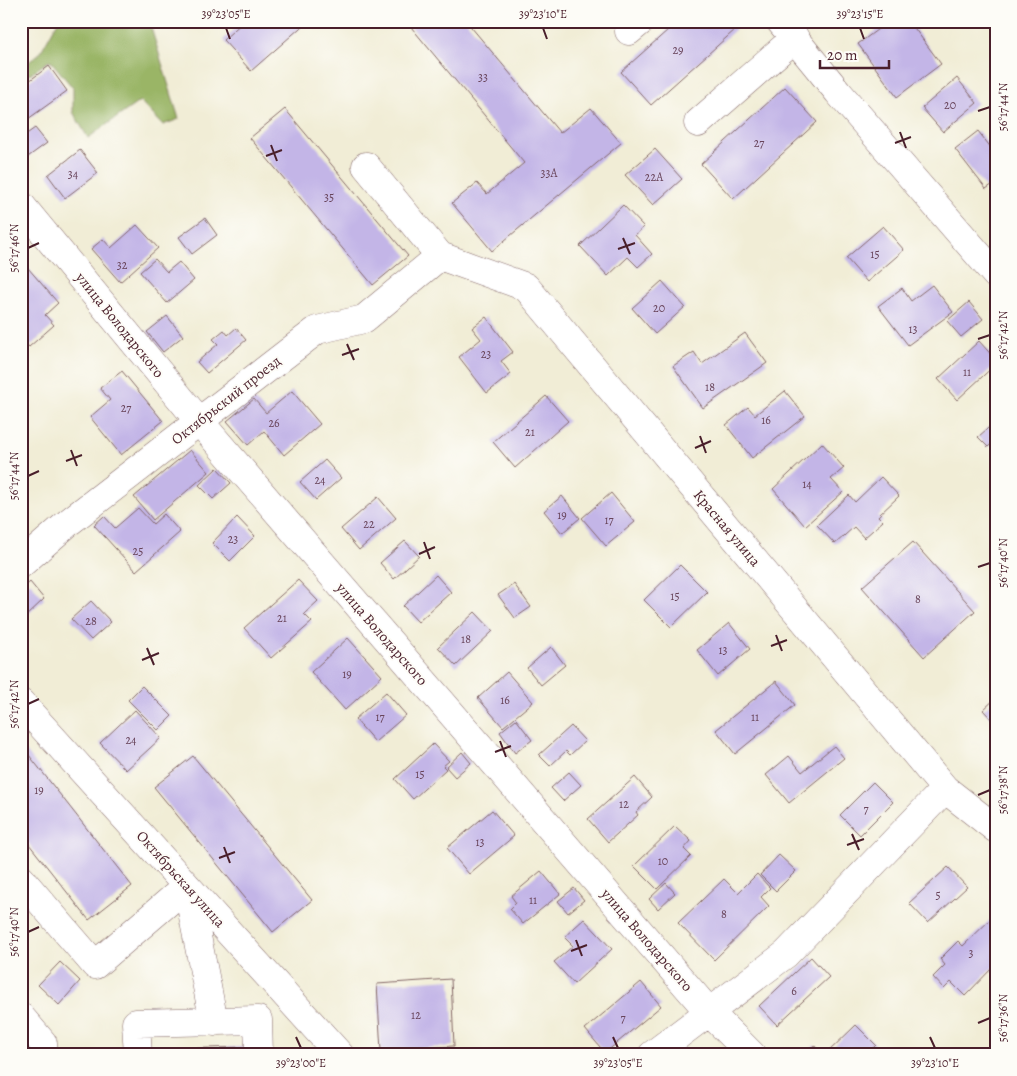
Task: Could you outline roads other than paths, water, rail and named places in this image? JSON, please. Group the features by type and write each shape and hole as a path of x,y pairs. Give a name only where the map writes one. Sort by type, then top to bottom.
{"street":[{"path":"698,123 788,30 996,275"},
{"path":"366,166 440,256"},
{"name":"улица Володарского","path":"21,205 198,421 710,1013 752,1055"},
{"name":"Октябрьский проезд","path":"21,564 69,522 317,330 364,319 440,256"},
{"name":"Красная улица","path":"440,256 526,287 945,789 996,829"},
{"name":"Октябрьская улица","path":"21,703 340,1055"},
{"path":"652,1055 786,954 945,789"},
{"path":"21,879 95,965 187,886 214,1022"},
{"path":"21,1017 43,1043 44,1055"},
{"path":"138,1055 136,1023 258,1020 259,1055"}]}
